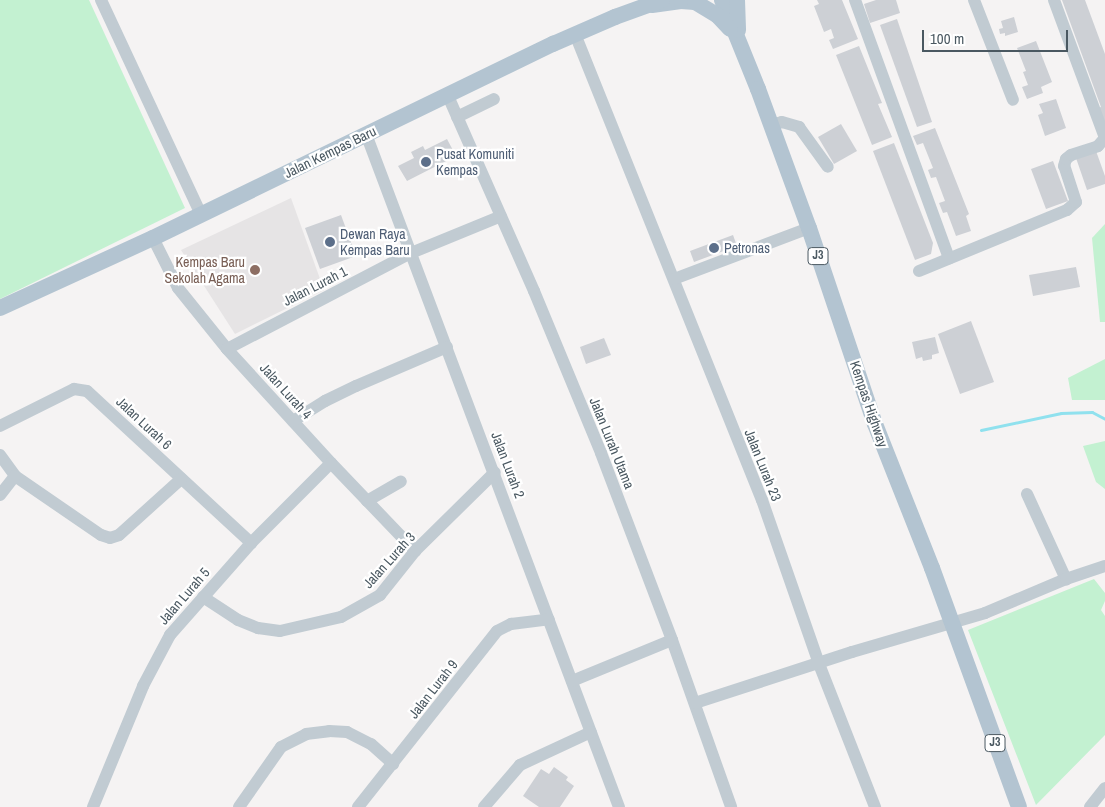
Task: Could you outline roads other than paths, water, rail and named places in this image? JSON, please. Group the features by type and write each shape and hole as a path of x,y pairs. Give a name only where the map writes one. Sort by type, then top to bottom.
{"main road":[{"name":"Kempas Highway","path":"722,0 809,228 875,424 1019,807"},
{"path":"737,0 738,38"},
{"name":"Jalan Kempas Baru","path":"0,308 153,238 575,34 655,2 695,2 718,15 738,38"}],"street":[{"path":"101,0 202,214"},
{"path":"855,0 949,258"},
{"path":"974,0 1013,100"},
{"path":"919,271 1072,206 1076,202 1064,166 1066,159 1071,154 1098,146 1105,138 1054,0"},
{"name":"Jalan Lurah 23","path":"575,34 750,472 819,664 875,807"},
{"name":"Jalan Lurah Utama","path":"448,96 602,453 695,703 731,807"},
{"path":"457,117 494,99"},
{"path":"771,125 782,122 798,127 828,167"},
{"name":"Jalan Lurah 2","path":"366,134 619,807"},
{"name":"Jalan Lurah 1","path":"227,348 411,253 501,216"},
{"path":"674,279 809,228"},
{"name":"Jalan Lurah 4","path":"153,238 178,288 227,348 330,463 415,551"},
{"path":"293,421 325,401 356,386 447,347"},
{"name":"Jalan Lurah 6","path":"0,426 74,389 80,388 87,391 250,543"},
{"path":"0,455 15,476 101,536 110,538 120,535 181,478"},
{"name":"Jalan Lurah 5","path":"93,807 140,694 170,635 250,543 330,463"},
{"name":"Jalan Lurah 3","path":"203,597 238,620 258,628 280,631 341,617 380,596 415,551 494,472"},
{"path":"0,495 15,476"},
{"path":"367,501 401,481"},
{"path":"1027,494 1066,579"},
{"path":"695,703 986,613 1066,579 1105,566"},
{"name":"Jalan Lurah 9","path":"358,807 498,631 511,624 549,619"},
{"path":"572,681 672,640"},
{"path":"239,807 281,747 306,734 329,731 347,732 371,744 393,764"},
{"path":"484,807 520,765 591,732"},
{"path":"1090,807 1105,788"}],"waterway":[{"path":"981,430 1061,413 1092,412 1105,419"}],"place":[{"name":"Pusat Komuniti Kempas","path":"426,162"},
{"name":"Dewan Raya Kempas Baru","path":"330,242"},
{"name":"Petronas","path":"714,248"},
{"name":"Kempas Baru Sekolah Agama","path":"255,270"}]}
